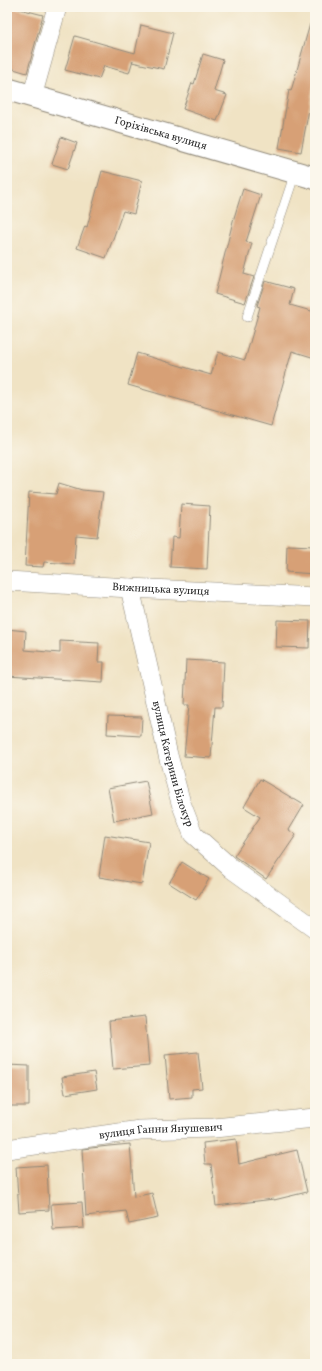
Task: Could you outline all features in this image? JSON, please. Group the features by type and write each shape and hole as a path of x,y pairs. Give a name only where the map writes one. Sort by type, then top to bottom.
{"street":[{"path":"32,97 57,7"},
{"name":"Горіхівська вулиця","path":"7,89 305,175"},
{"name":"Вижницька вулиця","path":"7,581 315,597"},
{"name":"вулиця Катерини Білокур","path":"130,588 168,755 181,803 193,834 232,869 315,929"},
{"name":"вулиця Ганни Янушевич","path":"7,1148 140,1130 214,1128 315,1118"}],"lane":[{"path":"247,317 305,175"}],"building":[{"path":"7,7 43,15 27,73 7,67"},
{"path":"310,24 315,24 315,77 301,152 279,148 289,90 291,91"},
{"path":"141,25 173,33 164,69 132,62 129,73 104,66 99,79 65,70 75,36 135,53"},
{"path":"203,54 223,60 214,91 227,95 217,121 183,109 192,83 194,84"},
{"path":"61,137 77,143 68,169 52,164"},
{"path":"102,171 142,181 134,214 123,211 106,258 77,248 85,226 87,227"},
{"path":"243,189 261,195 246,242 252,243 244,274 254,277 245,303 215,294 233,221"},
{"path":"265,281 294,289 290,305 315,312 315,358 292,351 271,426 128,385 137,353 211,375 218,352 245,360 260,307 257,306"},
{"path":"59,483 82,490 103,492 97,537 76,535 74,564 44,562 43,567 25,566 29,492 56,494"},
{"path":"181,504 210,506 207,569 170,567 172,537 179,538"},
{"path":"287,545 315,546 315,574 286,572"},
{"path":"277,620 310,621 309,648 276,647"},
{"path":"7,629 26,631 25,650 60,653 60,641 99,643 98,662 104,662 103,682 7,676"},
{"path":"186,660 224,662 222,707 215,707 211,758 184,756 189,705 184,705"},
{"path":"108,716 142,717 141,736 107,734"},
{"path":"260,779 304,805 289,830 296,835 266,879 234,856 260,817 244,807"},
{"path":"146,781 153,813 114,821 108,788"},
{"path":"105,835 149,842 142,884 99,877"},
{"path":"182,862 209,879 196,900 169,883"},
{"path":"145,1017 149,1066 113,1069 109,1021"},
{"path":"198,1052 202,1088 192,1089 192,1097 169,1099 165,1055"},
{"path":"7,1065 29,1066 29,1106 7,1106"},
{"path":"94,1072 97,1089 65,1094 62,1077"},
{"path":"236,1139 239,1164 297,1150 307,1192 274,1200 216,1206 211,1164 205,1164 203,1143"},
{"path":"130,1144 134,1197 152,1193 158,1218 129,1224 126,1211 86,1216 82,1149"},
{"path":"47,1165 49,1210 19,1212 16,1167"},
{"path":"82,1202 84,1228 53,1230 51,1204"}]}
